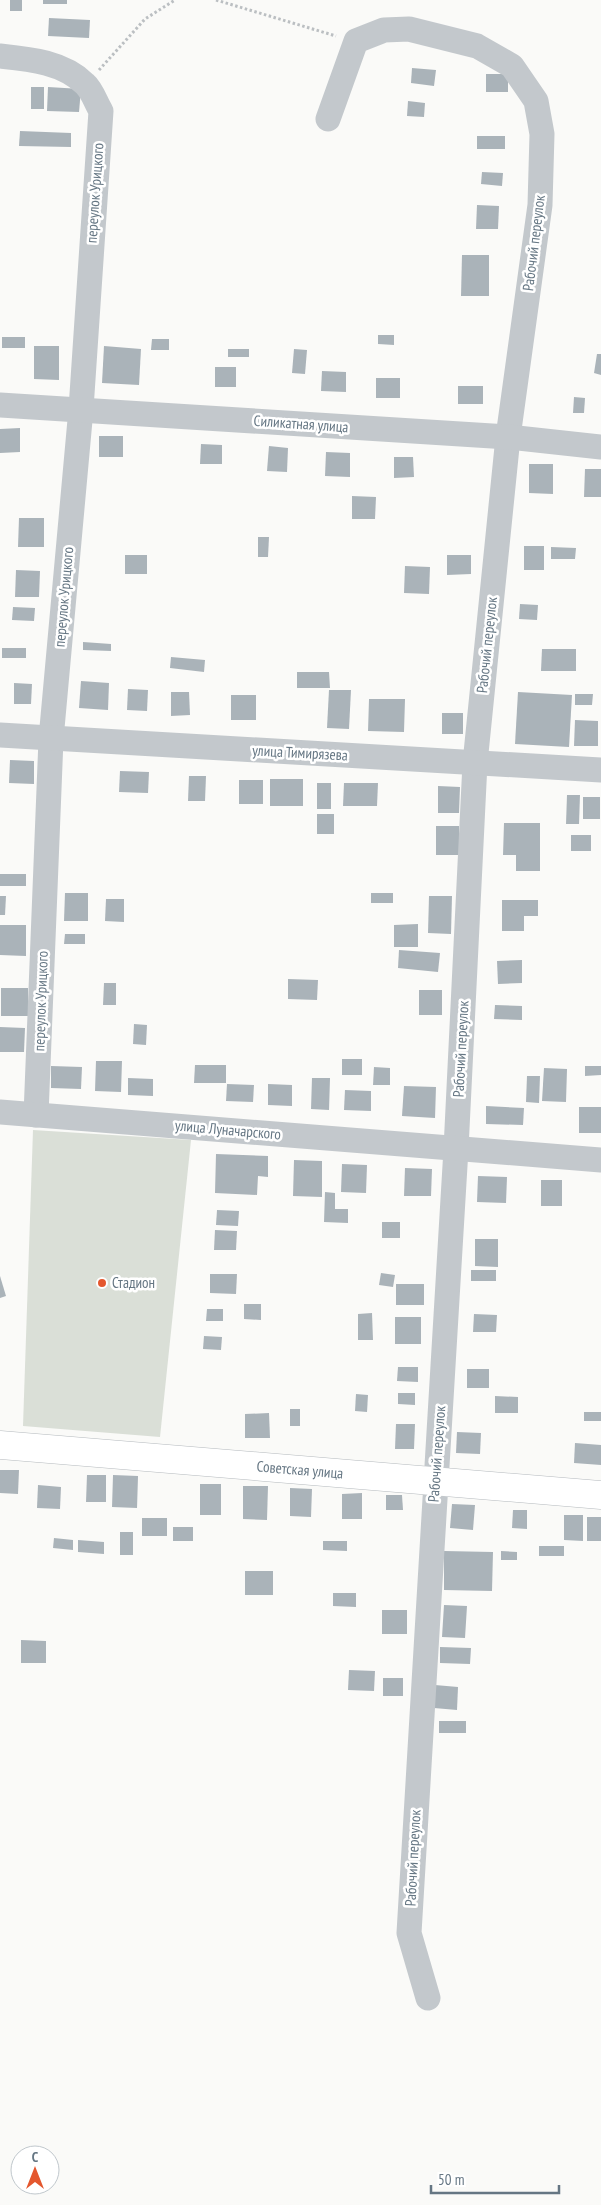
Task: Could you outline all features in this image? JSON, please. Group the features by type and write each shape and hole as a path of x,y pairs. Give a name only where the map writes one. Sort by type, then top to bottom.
{"main road":[{"name":"Советская улица","path":"0,1445 601,1496"}],"street":[{"name":"Рабочий переулок","path":"356,41 384,30 409,29 477,46 512,66 536,101 542,134 540,205 508,437 476,763 456,1149 409,1933 428,1998"},
{"path":"328,119 356,41"},
{"path":"0,56 36,60 61,68 86,84"},
{"name":"переулок Урицкого","path":"36,1114 51,739 80,410 101,111 86,84"},
{"name":"Силикатная улица","path":"0,406 508,437 601,447"},
{"name":"улица Тимирязева","path":"0,735 601,770"},
{"name":"улица Луначарского","path":"0,1112 601,1160"}],"path":[{"path":"86,84 146,19 175,0"},
{"path":"216,0 356,41"}],"shaded area":[{"name":"Стадион","path":"33,1130 191,1140 160,1437 23,1426"}],"building":[{"path":"10,0 22,0 22,11 10,11"},
{"path":"43,0 67,0 67,4 43,4"},
{"path":"49,18 90,20 89,38 48,36"},
{"path":"412,68 436,70 434,86 411,83"},
{"path":"486,74 508,74 508,92 486,92"},
{"path":"31,87 44,87 44,109 31,109"},
{"path":"48,87 81,89 79,112 47,111"},
{"path":"408,101 425,103 424,117 407,116"},
{"path":"20,131 71,133 71,147 19,146"},
{"path":"477,136 505,136 505,149 477,149"},
{"path":"482,172 503,173 502,186 481,184"},
{"path":"477,205 499,206 498,229 476,229"},
{"path":"462,255 489,255 489,296 461,296"},
{"path":"378,335 394,335 394,345 378,344"},
{"path":"2,337 25,337 25,348 2,348"},
{"path":"152,339 169,339 169,350 151,350"},
{"path":"34,346 59,346 59,380 34,379"},
{"path":"104,346 141,349 139,385 102,383"},
{"path":"228,349 249,349 249,357 228,357"},
{"path":"294,349 307,350 305,374 292,373"},
{"path":"597,354 601,354 601,375 594,373"},
{"path":"215,367 236,367 236,387 215,387"},
{"path":"322,371 346,372 346,392 321,391"},
{"path":"376,378 400,378 400,398 376,398"},
{"path":"458,386 483,386 483,404 458,404"},
{"path":"574,397 585,398 584,413 573,413"},
{"path":"20,428 20,452 0,453 0,429"},
{"path":"99,436 123,436 123,457 99,457"},
{"path":"201,444 222,445 222,464 200,464"},
{"path":"269,446 288,448 287,472 267,471"},
{"path":"326,452 350,453 350,477 325,476"},
{"path":"394,457 413,457 414,477 394,478"},
{"path":"529,464 553,464 553,494 529,493"},
{"path":"585,469 601,469 601,497 584,497"},
{"path":"352,496 376,497 375,519 352,519"},
{"path":"19,518 44,518 44,547 18,547"},
{"path":"258,537 269,537 268,557 258,557"},
{"path":"524,546 544,546 544,570 524,570"},
{"path":"551,547 576,548 575,559 551,559"},
{"path":"125,555 147,555 147,574 125,574"},
{"path":"447,555 471,555 471,574 447,575"},
{"path":"405,566 430,567 429,594 404,593"},
{"path":"16,570 40,571 39,597 15,597"},
{"path":"520,604 538,605 537,620 519,619"},
{"path":"13,607 35,608 34,621 12,620"},
{"path":"83,642 111,644 111,651 83,650"},
{"path":"2,648 26,648 26,658 2,658"},
{"path":"542,649 576,649 576,671 541,671"},
{"path":"171,657 205,660 204,672 170,668"},
{"path":"297,672 329,672 330,688 297,688"},
{"path":"81,681 109,683 108,710 79,708"},
{"path":"14,683 32,684 31,704 14,704"},
{"path":"128,689 148,690 147,711 127,710"},
{"path":"329,690 351,690 349,729 327,728"},
{"path":"171,692 189,692 190,715 171,716"},
{"path":"518,692 572,695 569,747 515,744"},
{"path":"575,694 593,694 592,705 575,705"},
{"path":"231,695 256,695 256,720 231,720"},
{"path":"369,699 405,699 404,732 368,731"},
{"path":"442,713 463,713 463,734 442,734"},
{"path":"575,720 598,721 598,746 574,746"},
{"path":"10,760 34,761 34,784 9,783"},
{"path":"120,771 149,772 148,793 119,792"},
{"path":"189,776 206,776 205,801 188,801"},
{"path":"270,779 303,779 303,806 270,806"},
{"path":"239,780 263,780 263,804 239,804"},
{"path":"317,783 331,783 331,809 317,809"},
{"path":"344,783 378,783 377,806 343,806"},
{"path":"438,786 460,787 459,813 438,813"},
{"path":"567,795 580,795 579,824 566,824"},
{"path":"583,797 600,797 600,819 583,819"},
{"path":"317,814 334,814 334,834 317,834"},
{"path":"504,823 540,823 540,871 516,871 516,855 503,855"},
{"path":"436,826 459,826 459,855 436,855"},
{"path":"571,835 591,835 591,851 571,851"},
{"path":"0,874 26,874 26,886 0,886"},
{"path":"65,893 88,893 88,921 64,921"},
{"path":"371,893 393,893 393,903 371,903"},
{"path":"0,896 6,896 5,915 0,915"},
{"path":"429,896 452,896 451,934 428,933"},
{"path":"106,899 124,899 124,922 105,921"},
{"path":"502,900 538,900 538,916 524,916 524,931 502,931"},
{"path":"418,924 418,947 394,947 394,925"},
{"path":"0,925 26,925 26,956 0,955"},
{"path":"65,934 85,934 85,944 64,944"},
{"path":"399,950 440,953 438,972 398,968"},
{"path":"522,960 522,983 498,984 497,961"},
{"path":"288,979 318,980 317,1000 288,999"},
{"path":"104,983 116,983 116,1005 103,1005"},
{"path":"1,988 28,988 28,1016 1,1016"},
{"path":"419,990 442,990 442,1015 419,1015"},
{"path":"495,1005 522,1006 522,1020 494,1019"},
{"path":"134,1024 147,1025 146,1045 133,1044"},
{"path":"0,1027 25,1028 24,1052 0,1052"},
{"path":"342,1059 362,1059 362,1075 342,1075"},
{"path":"96,1061 122,1061 121,1092 95,1091"},
{"path":"195,1065 226,1065 226,1083 194,1083"},
{"path":"51,1066 82,1067 81,1089 51,1088"},
{"path":"585,1066 601,1066 601,1075 585,1076"},
{"path":"374,1067 390,1068 390,1085 373,1085"},
{"path":"544,1068 567,1069 566,1102 542,1101"},
{"path":"527,1076 540,1076 539,1103 526,1102"},
{"path":"128,1078 153,1079 153,1096 128,1095"},
{"path":"312,1078 330,1078 329,1110 311,1109"},
{"path":"227,1084 254,1085 253,1102 226,1101"},
{"path":"268,1084 292,1085 292,1106 268,1105"},
{"path":"404,1086 436,1087 435,1118 402,1116"},
{"path":"345,1090 371,1091 371,1111 344,1110"},
{"path":"486,1106 524,1108 523,1125 486,1124"},
{"path":"579,1107 601,1107 601,1133 579,1133"},
{"path":"216,1154 268,1156 268,1177 258,1176 257,1195 215,1193"},
{"path":"294,1160 322,1161 322,1197 293,1196"},
{"path":"342,1164 367,1165 366,1193 341,1192"},
{"path":"405,1168 432,1169 431,1196 404,1196"},
{"path":"478,1176 507,1177 506,1203 477,1202"},
{"path":"541,1180 562,1180 562,1206 541,1206"},
{"path":"325,1192 335,1193 335,1209 348,1209 348,1223 324,1222"},
{"path":"217,1210 239,1211 238,1226 216,1225"},
{"path":"382,1222 400,1222 400,1238 382,1238"},
{"path":"215,1230 237,1231 236,1250 214,1250"},
{"path":"475,1239 498,1239 498,1267 475,1266"},
{"path":"471,1270 496,1270 496,1281 471,1281"},
{"path":"381,1273 395,1275 393,1287 379,1285"},
{"path":"210,1274 237,1274 236,1294 210,1293"},
{"path":"0,1276 6,1296 0,1298"},
{"path":"396,1284 424,1284 424,1305 396,1305"},
{"path":"244,1304 261,1304 261,1320 244,1319"},
{"path":"207,1309 223,1309 223,1321 206,1321"},
{"path":"372,1313 373,1340 358,1340 358,1314"},
{"path":"474,1314 497,1315 496,1332 473,1332"},
{"path":"395,1317 421,1317 421,1344 395,1344"},
{"path":"204,1336 222,1337 221,1350 203,1349"},
{"path":"398,1367 418,1367 418,1382 397,1381"},
{"path":"467,1369 489,1369 489,1388 467,1388"},
{"path":"398,1393 415,1393 415,1405 398,1404"},
{"path":"356,1394 368,1395 367,1412 355,1411"},
{"path":"495,1396 518,1397 518,1413 495,1413"},
{"path":"290,1409 300,1409 300,1426 290,1426"},
{"path":"584,1412 601,1412 601,1421 584,1421"},
{"path":"269,1413 270,1438 245,1438 245,1414"},
{"path":"396,1424 415,1424 414,1449 395,1449"},
{"path":"457,1432 481,1433 480,1454 456,1453"},
{"path":"575,1443 601,1445 601,1465 574,1463"},
{"path":"0,1470 19,1470 18,1494 0,1493"},
{"path":"87,1475 106,1475 106,1502 86,1502"},
{"path":"113,1475 138,1476 137,1508 112,1507"},
{"path":"200,1484 221,1484 221,1515 200,1515"},
{"path":"38,1485 61,1487 60,1509 37,1508"},
{"path":"243,1486 268,1486 267,1520 243,1519"},
{"path":"290,1488 312,1489 311,1517 290,1516"},
{"path":"362,1493 362,1519 342,1519 342,1494"},
{"path":"386,1495 402,1495 403,1510 386,1510"},
{"path":"452,1504 475,1505 473,1530 450,1528"},
{"path":"513,1510 527,1510 527,1529 512,1528"},
{"path":"564,1515 583,1515 583,1541 564,1540"},
{"path":"587,1517 601,1517 601,1541 587,1541"},
{"path":"142,1518 167,1518 167,1536 142,1536"},
{"path":"173,1527 193,1527 193,1541 173,1541"},
{"path":"120,1532 133,1532 133,1555 120,1555"},
{"path":"54,1538 73,1540 73,1550 53,1548"},
{"path":"78,1540 104,1542 104,1554 78,1552"},
{"path":"323,1541 347,1541 347,1551 323,1550"},
{"path":"539,1546 564,1546 564,1556 539,1556"},
{"path":"444,1551 493,1552 492,1591 444,1590"},
{"path":"501,1551 517,1552 517,1560 501,1560"},
{"path":"245,1571 273,1571 273,1595 245,1595"},
{"path":"333,1593 356,1593 356,1607 333,1606"},
{"path":"444,1605 467,1606 465,1638 442,1637"},
{"path":"382,1610 407,1610 407,1634 382,1634"},
{"path":"21,1640 46,1641 46,1663 21,1663"},
{"path":"440,1647 471,1648 470,1664 440,1663"},
{"path":"349,1670 375,1671 374,1691 348,1690"},
{"path":"383,1678 403,1678 403,1696 383,1696"},
{"path":"435,1685 458,1687 457,1710 434,1708"},
{"path":"439,1721 466,1721 466,1733 439,1733"}],"place":[{"name":"Стадион","path":"102,1283"}]}
